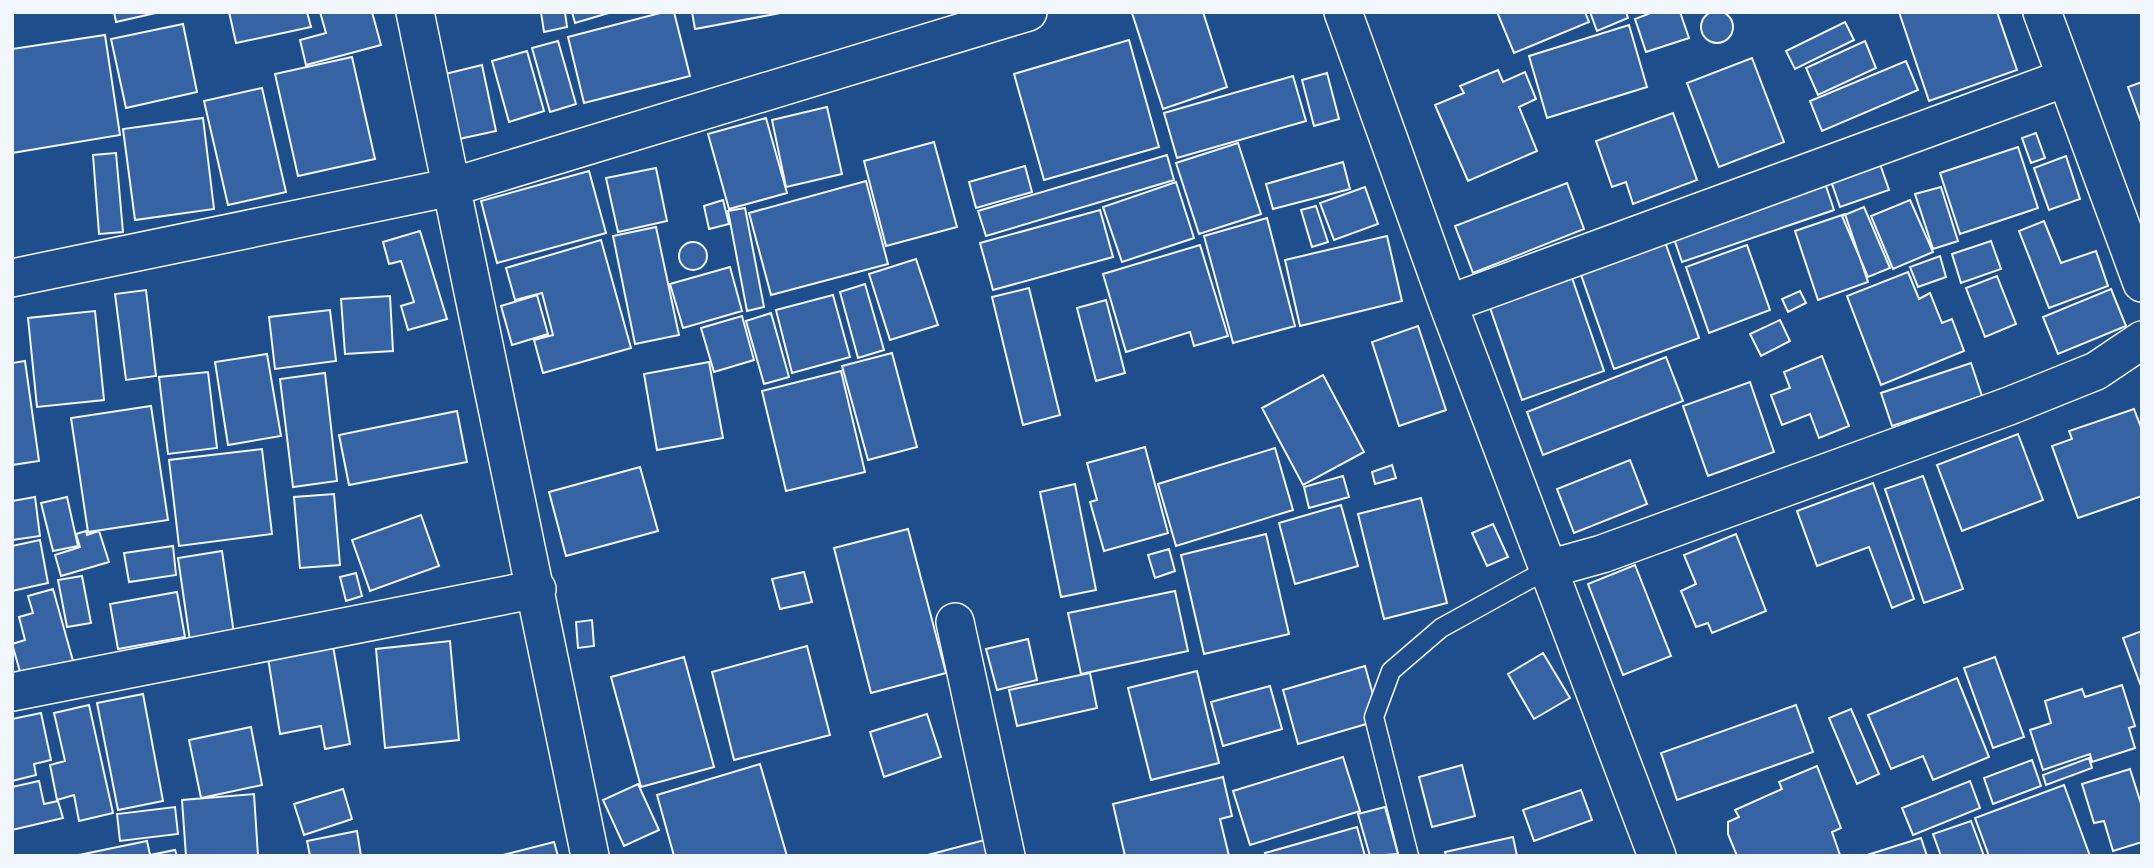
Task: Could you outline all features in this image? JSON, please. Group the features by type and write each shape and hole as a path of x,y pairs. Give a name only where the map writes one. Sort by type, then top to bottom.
{"street":[{"path":"415,12 537,589 590,856"},
{"path":"12,278 452,187 1028,12"},
{"path":"1343,12 1448,304 1657,856"},
{"path":"2042,12 2142,283"},
{"path":"1448,304 2065,78"},
{"path":"1548,569 1602,554 2010,406 2096,371 2142,340"},
{"path":"12,692 537,589"},
{"path":"955,622 1006,856"}],"lane":[{"path":"1409,856 1374,717 1391,671 1441,628 1548,569"}],"building":[{"path":"1717,11 1728,16 1733,27 1728,38 1717,43 1706,38 1701,27 1706,16"},
{"path":"114,12 160,12 116,22"},
{"path":"229,12 307,12 311,27 236,43"},
{"path":"320,12 372,12 381,45 306,65 300,40 326,33"},
{"path":"541,12 565,12 567,27 544,32"},
{"path":"572,12 612,12 575,23"},
{"path":"664,12 674,12 690,76 584,103 568,37"},
{"path":"692,12 786,12 695,29"},
{"path":"1203,12 1227,87 1163,109 1132,13"},
{"path":"1497,12 1585,12 1589,22 1514,53"},
{"path":"1590,12 1626,12 1628,18 1597,31"},
{"path":"1653,12 1680,12 1689,38 1646,52 1635,19"},
{"path":"1899,12 1997,12 2017,70 1929,101"},
{"path":"1845,22 1854,40 1795,69 1786,51"},
{"path":"183,24 197,92 126,108 111,39"},
{"path":"1629,25 1647,87 1547,118 1529,56"},
{"path":"105,35 120,135 12,153 12,49"},
{"path":"1129,40 1159,147 1044,180 1014,74"},
{"path":"558,41 576,104 550,112 532,48"},
{"path":"1865,41 1876,68 1818,95 1806,68"},
{"path":"527,51 544,111 509,122 492,61"},
{"path":"352,57 375,159 298,176 275,74"},
{"path":"1752,58 1784,142 1719,167 1687,83"},
{"path":"1906,61 1918,90 1822,131 1810,101"},
{"path":"482,65 496,131 459,139 445,74"},
{"path":"1498,70 1503,82 1525,72 1536,99 1519,107 1537,151 1468,181 1435,105 1464,93 1460,86"},
{"path":"1327,73 1339,119 1314,126 1302,80"},
{"path":"1293,76 1306,121 1177,158 1164,113"},
{"path":"2142,82 2142,125 2128,87"},
{"path":"262,88 286,192 228,205 204,101"},
{"path":"827,107 842,174 786,187 772,120"},
{"path":"1673,113 1697,180 1633,204 1626,182 1612,187 1596,141"},
{"path":"203,118 214,209 135,220 123,129"},
{"path":"766,118 787,193 729,209 708,134"},
{"path":"2036,133 2045,158 2031,163 2022,138"},
{"path":"934,142 957,227 886,246 864,161"},
{"path":"1238,143 1261,214 1199,234 1176,163"},
{"path":"2018,147 2038,208 1960,234 1940,173"},
{"path":"116,153 123,232 99,234 93,155"},
{"path":"1167,155 1174,180 986,236 978,211"},
{"path":"2066,156 2080,199 2049,210 2034,168"},
{"path":"1879,161 1889,190 1840,207 1830,178"},
{"path":"1343,162 1350,189 1273,209 1266,184"},
{"path":"1025,166 1032,192 976,208 969,182"},
{"path":"656,168 667,221 618,232 606,178"},
{"path":"589,171 606,233 497,263 481,201"},
{"path":"1823,177 1834,210 1682,262 1671,230"},
{"path":"866,181 888,264 771,295 749,213"},
{"path":"1176,182 1194,238 1122,262 1103,207"},
{"path":"1567,183 1584,229 1473,273 1455,226"},
{"path":"1365,187 1378,224 1334,240 1320,203"},
{"path":"1941,187 1958,241 1933,249 1915,194"},
{"path":"723,200 729,224 709,229 704,206"},
{"path":"1910,200 1933,252 1893,269 1871,216"},
{"path":"1316,206 1328,242 1312,247 1301,210"},
{"path":"1864,207 1890,268 1868,277 1842,216"},
{"path":"745,208 764,307 747,311 728,211"},
{"path":"1100,210 1113,257 993,290 980,243"},
{"path":"1845,214 1868,282 1818,300 1795,231"},
{"path":"1267,218 1295,326 1233,343 1204,236"},
{"path":"2044,221 2061,263 2096,251 2108,286 2049,308 2019,231"},
{"path":"656,227 679,335 635,344 613,236"},
{"path":"420,231 447,319 408,330 401,306 414,302 401,261 389,264 383,242"},
{"path":"1387,236 1402,301 1300,326 1285,260"},
{"path":"1664,239 1699,338 1614,369 1579,269"},
{"path":"601,240 631,348 543,373 534,340 553,335 542,293 515,300 506,268"},
{"path":"1991,241 2001,269 1961,283 1952,254"},
{"path":"693,242 703,246 707,256 703,266 693,270 683,266 679,256 683,246"},
{"path":"1200,245 1228,336 1194,346 1190,332 1126,352 1103,274"},
{"path":"1747,245 1770,310 1709,333 1686,267"},
{"path":"1940,256 1946,277 1918,287 1910,267"},
{"path":"916,259 938,325 890,340 869,274"},
{"path":"730,267 742,311 683,328 670,284"},
{"path":"1570,272 1604,371 1522,400 1488,302"},
{"path":"1908,272 1919,299 1930,293 1942,323 1952,319 1964,351 1881,385 1847,296"},
{"path":"1997,276 2016,324 1985,337 1966,288"},
{"path":"865,284 884,350 858,358 840,292"},
{"path":"1029,288 1060,415 1023,425 992,297"},
{"path":"2111,289 2126,326 2058,354 2043,317"},
{"path":"146,290 156,376 126,380 115,294"},
{"path":"1800,291 1806,303 1788,312 1782,299"},
{"path":"537,295 548,334 512,345 501,306"},
{"path":"833,295 850,357 792,373 776,310"},
{"path":"390,296 393,351 345,354 341,299"},
{"path":"1106,300 1125,373 1096,381 1077,308"},
{"path":"330,310 336,361 275,369 269,317"},
{"path":"95,311 104,400 37,407 28,318"},
{"path":"771,313 789,377 764,384 746,321"},
{"path":"742,316 754,360 714,372 701,328"},
{"path":"1780,320 1790,341 1761,356 1750,334"},
{"path":"1418,326 1446,410 1399,426 1372,342"},
{"path":"892,353 917,447 868,460 842,366"},
{"path":"267,354 281,436 228,445 215,362"},
{"path":"1822,356 1849,426 1819,438 1810,414 1782,425 1771,395 1790,388 1784,372"},
{"path":"1666,357 1683,401 1543,455 1527,412"},
{"path":"25,361 39,461 12,465 12,363"},
{"path":"709,362 723,438 657,450 644,374"},
{"path":"1971,363 1982,396 1892,426 1881,393"},
{"path":"841,371 865,472 786,491 762,391"},
{"path":"208,372 217,448 168,454 159,377"},
{"path":"325,373 337,481 293,487 280,379"},
{"path":"1323,375 1364,452 1303,485 1262,408"},
{"path":"1750,382 1774,452 1708,476 1683,406"},
{"path":"151,406 168,520 88,532 71,418"},
{"path":"2134,409 2142,430 2142,496 2078,518 2052,446 2072,439 2069,431"},
{"path":"457,411 467,462 349,485 339,435"},
{"path":"2018,434 2043,500 1962,531 1937,465"},
{"path":"1145,447 1168,533 1104,551 1090,502 1097,500 1087,463"},
{"path":"1275,448 1293,510 1176,546 1158,484"},
{"path":"262,449 272,534 179,546 169,460"},
{"path":"1630,460 1647,504 1574,533 1557,489"},
{"path":"1392,465 1396,478 1375,484 1372,472"},
{"path":"640,467 658,531 566,556 549,492"},
{"path":"1343,476 1349,497 1309,508 1304,487"},
{"path":"1923,476 1963,589 1924,603 1885,489"},
{"path":"1873,483 1914,599 1892,608 1869,547 1817,566 1797,511"},
{"path":"1075,484 1096,590 1061,597 1040,492"},
{"path":"334,494 340,565 300,568 294,497"},
{"path":"35,497 40,536 12,540 12,501"},
{"path":"67,497 78,546 53,551 41,503"},
{"path":"1421,498 1447,603 1384,619 1358,514"},
{"path":"1341,505 1358,566 1295,584 1279,523"},
{"path":"421,515 439,566 370,591 352,540"},
{"path":"1493,524 1508,557 1487,566 1472,533"},
{"path":"908,529 946,673 871,693 834,548"},
{"path":"86,531 87,535 99,531 109,562 61,576 55,555 80,547 76,534"},
{"path":"1266,534 1289,634 1204,654 1181,555"},
{"path":"1736,534 1766,611 1712,633 1708,623 1696,627 1681,591 1696,584 1684,555"},
{"path":"40,540 48,583 12,591 12,546"},
{"path":"173,546 176,575 129,582 124,553"},
{"path":"1169,549 1175,571 1155,578 1148,555"},
{"path":"222,551 234,634 190,641 178,558"},
{"path":"1635,565 1671,656 1623,675 1588,584"},
{"path":"804,572 812,602 780,609 772,579"},
{"path":"356,573 362,596 346,601 340,577"},
{"path":"82,576 91,623 67,627 58,580"},
{"path":"53,589 73,661 21,675 12,644 25,640 19,617 33,613 28,596"},
{"path":"1175,591 1188,651 1081,674 1068,613"},
{"path":"177,592 185,637 118,649 110,604"},
{"path":"592,620 594,646 578,648 576,622"},
{"path":"2142,631 2142,689 2123,638"},
{"path":"1028,639 1037,680 997,690 986,649"},
{"path":"450,641 459,740 385,748 376,649"},
{"path":"333,646 350,744 325,749 321,726 280,734 268,658"},
{"path":"807,646 830,735 734,760 712,672"},
{"path":"1543,653 1570,698 1534,719 1508,674"},
{"path":"684,657 714,767 641,787 611,677"},
{"path":"1995,657 2024,737 1993,748 1964,668"},
{"path":"1365,666 1380,720 1298,744 1283,690"},
{"path":"1197,671 1219,763 1151,780 1128,688"},
{"path":"1090,673 1097,708 1017,726 1009,690"},
{"path":"1957,678 1989,757 1933,780 1923,756 1891,769 1868,715"},
{"path":"2122,685 2135,726 2129,728 2135,748 2092,762 2090,754 2043,770 2030,730 2051,723 2045,701 2082,689 2085,697"},
{"path":"1270,686 1282,729 1223,746 1211,702"},
{"path":"143,694 163,801 118,810 97,703"},
{"path":"89,705 113,813 79,821 74,795 57,800 50,765 65,761 54,713"},
{"path":"1796,705 1813,752 1677,800 1661,753"},
{"path":"1851,709 1879,774 1857,784 1829,718"},
{"path":"41,713 51,760 34,764 36,775 12,781 12,719"},
{"path":"927,714 941,757 884,777 870,732"},
{"path":"251,727 262,785 201,798 189,740"},
{"path":"1343,757 1360,811 1250,845 1233,791"},
{"path":"2089,758 2092,768 2046,785 2043,775"},
{"path":"2032,760 2041,786 1993,804 1984,778"},
{"path":"760,764 787,856 674,856 657,795"},
{"path":"1462,765 1475,816 1432,827 1419,777"},
{"path":"1817,766 1841,828 1832,832 1840,855 1737,856 1728,834 1728,822 1739,817 1735,810 1782,789 1779,782"},
{"path":"2130,769 2142,807 2142,842 2113,851 2104,821 2094,823 2082,784"},
{"path":"1223,777 1232,816 1220,819 1229,856 1125,856 1113,804"},
{"path":"39,781 44,804 58,801 63,818 12,830 12,787"},
{"path":"1970,781 1980,808 1913,835 1902,808"},
{"path":"638,784 659,830 624,846 603,800"},
{"path":"2064,785 2090,856 1989,856 1975,818"},
{"path":"343,789 352,819 304,835 294,804"},
{"path":"1581,790 1592,820 1534,841 1523,810"},
{"path":"254,794 258,856 186,856 182,800"},
{"path":"175,807 178,834 120,841 117,814"},
{"path":"1385,807 1398,854 1370,856 1358,814"},
{"path":"1971,821 1984,856 1941,856 1933,834"},
{"path":"1357,827 1365,856 1266,856 1265,853"},
{"path":"357,831 361,856 310,856 307,841"},
{"path":"996,837 1001,856 924,856"},
{"path":"1513,837 1517,856 1446,856 1445,852"},
{"path":"1921,838 1927,856 1864,856"},
{"path":"147,841 150,855 175,850 177,856 74,856"},
{"path":"554,842 558,856 503,856 503,855"}]}
